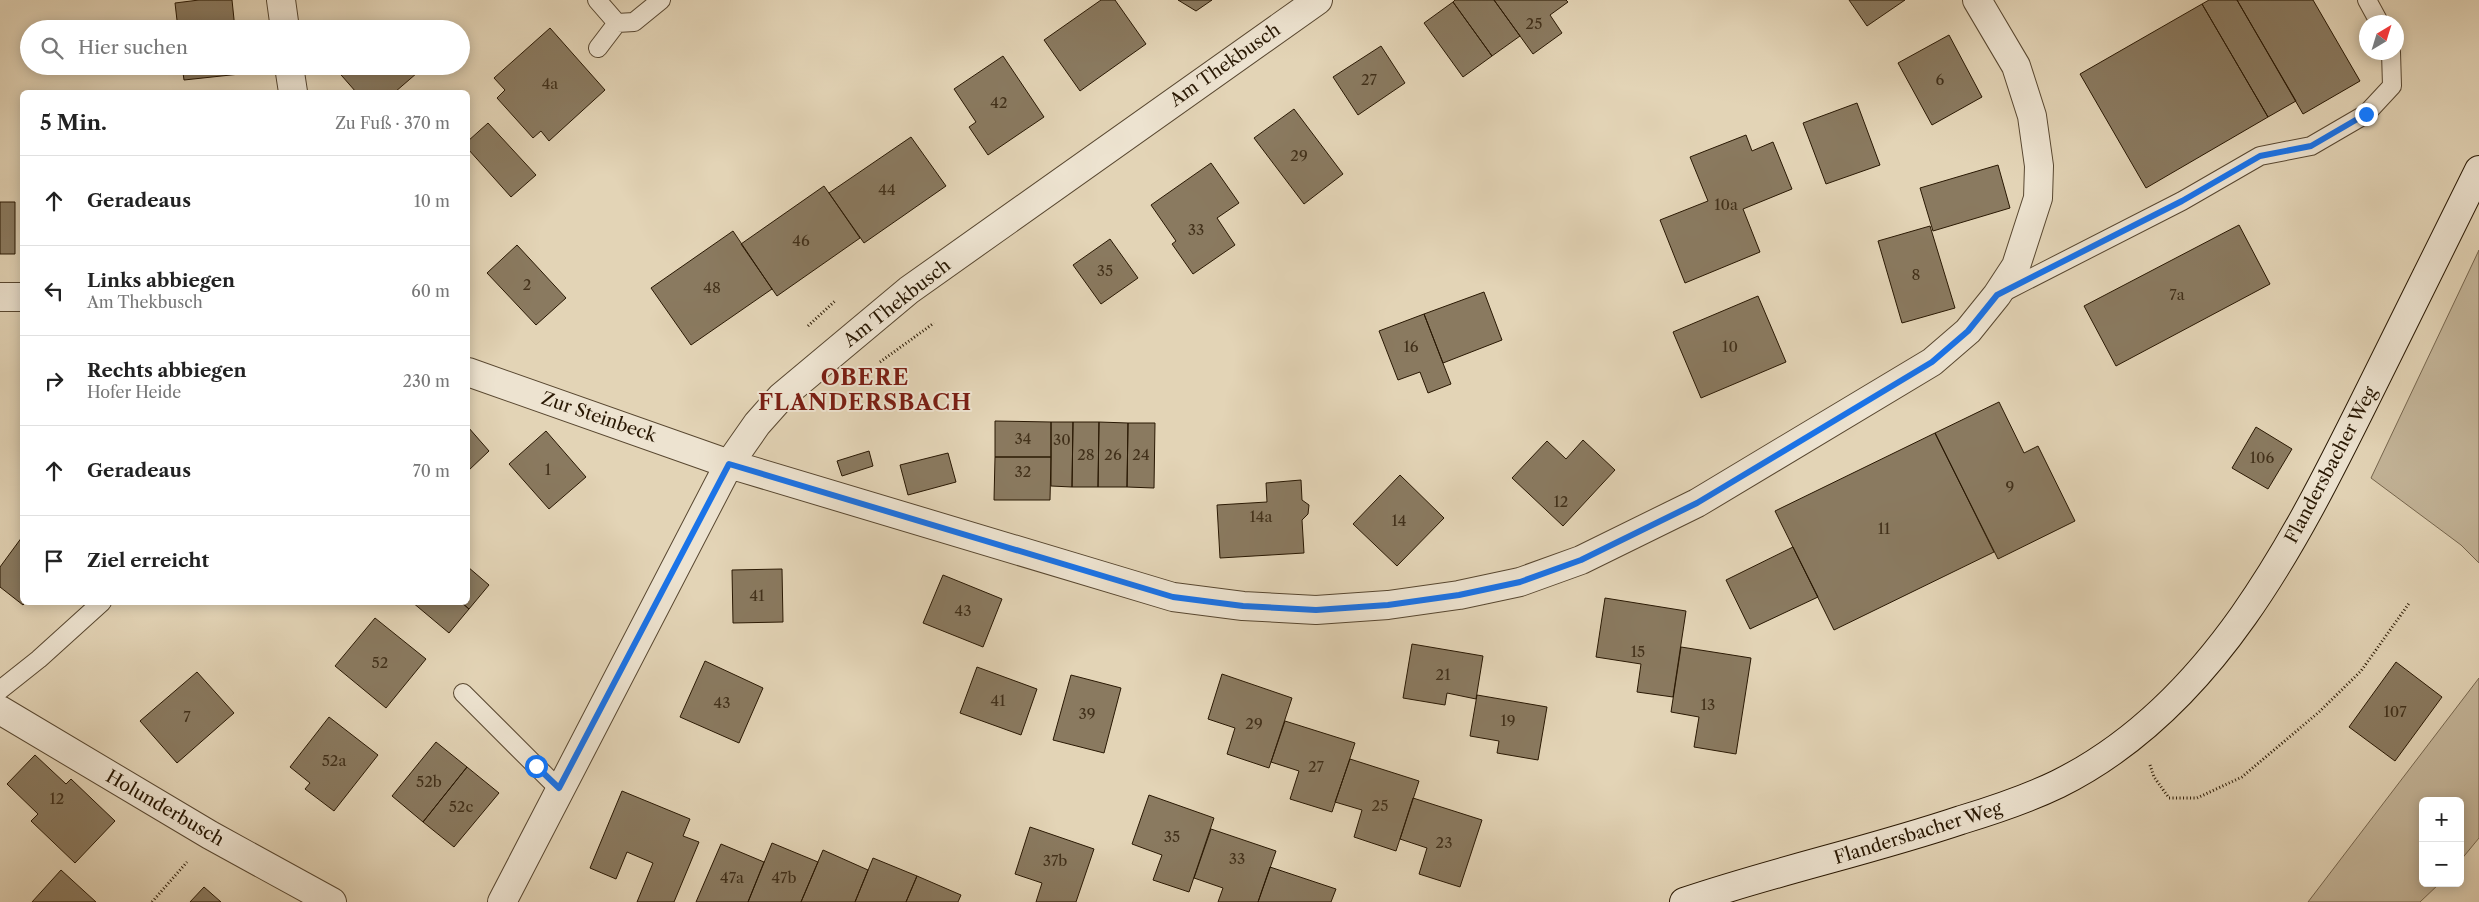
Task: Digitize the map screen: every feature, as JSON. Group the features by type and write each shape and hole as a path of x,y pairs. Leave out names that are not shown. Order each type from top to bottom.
{"street":[{"path":"281,0 284,20"},
{"name":"Am Thekbusch","path":"502,902 559,788 729,464 757,424 781,398 909,290 1318,0"},
{"name":"Zur Steinbeck","path":"470,373 698,451 729,464 1173,597 1243,606 1316,610 1459,595 1520,582 1581,560 1697,503 1932,362 1968,331 1997,295 2016,266 2028,232 2038,198 2039,166 2032,116 2016,66 1976,0"},
{"path":"290,75 292,90"},
{"name":"Flandersbacher Weg","path":"1684,902 1913,836 2018,802 2060,783 2126,742 2152,720 2186,685 2244,616 2288,548 2328,476 2479,170"},
{"path":"0,297 20,297"},
{"name":"Holunderbusch","path":"0,710 210,835 332,902"}],"lane":[{"path":"597,0 616,23"},
{"path":"616,23 634,22 661,0"},
{"path":"2367,0 2375,15"},
{"path":"598,48 616,23"},
{"path":"1997,295 2182,201 2260,156 2311,146 2366,114 2392,86 2392,60"},
{"path":"0,690 39,659 99,605"},
{"path":"463,693 559,788"}],"path":[{"path":"874,367 934,323"},
{"path":"2138,731 2154,777 2169,798 2197,798 2215,790 2242,777 2319,712 2361,671 2410,602"},
{"path":"152,902 210,835"}],"shaded area":[{"path":"2479,250 2479,563 2461,545 2371,478"},
{"path":"2479,678 2479,838 2464,856 2464,797 2419,797 2419,887 2436,887 2420,902 2308,902"}],"building":[{"path":"199,0 232,0 234,20 177,20 175,3"},
{"path":"1101,0 1115,0 1146,44 1080,91 1044,40"},
{"path":"1178,0 1212,0 1196,11"},
{"path":"1455,0 1494,0 1520,36 1492,56 1453,2"},
{"path":"1494,0 1566,0 1568,2 1550,15 1562,33 1533,54"},
{"path":"1849,0 1905,0 1867,26"},
{"path":"2209,0 2237,0 2296,101 2268,117 2202,4"},
{"path":"2237,0 2313,0 2360,81 2303,114"},
{"path":"1453,2 1492,56 1463,77 1424,23"},
{"path":"2202,4 2268,117 2146,188 2080,74"},
{"path":"550,28 605,90 549,141 541,131 533,138 497,98 505,90 494,78"},
{"path":"1949,35 1982,97 1932,125 1898,63"},
{"path":"1381,46 1405,83 1358,115 1333,77"},
{"path":"1003,56 1044,117 988,155 969,127 976,122 954,89"},
{"path":"183,75 231,75 184,80"},
{"path":"341,75 415,75 397,90 354,90"},
{"path":"1857,103 1880,165 1826,184 1803,123"},
{"path":"1294,109 1343,174 1304,204 1254,138"},
{"path":"488,123 536,175 511,197 470,151 470,139"},
{"path":"1746,135 1752,151 1773,142 1792,189 1743,209 1760,252 1685,283 1660,220 1708,201 1690,157"},
{"path":"911,137 946,186 864,243 829,193"},
{"path":"1211,163 1239,203 1217,218 1235,245 1193,274 1172,244 1176,241 1151,205"},
{"path":"1998,165 2010,208 1933,231 1920,188"},
{"path":"824,186 860,238 777,296 741,244"},
{"path":"0,202 15,202 15,254 0,254"},
{"path":"2239,225 2270,284 2116,366 2084,306"},
{"path":"1930,226 1955,308 1902,323 1878,241"},
{"path":"733,231 772,289 691,345 651,288"},
{"path":"1110,239 1138,278 1101,304 1073,265"},
{"path":"517,245 566,298 536,325 487,273"},
{"path":"1484,292 1502,340 1443,363 1424,314"},
{"path":"1758,296 1786,362 1701,398 1673,332"},
{"path":"1424,314 1451,384 1428,393 1420,372 1398,380 1379,331"},
{"path":"1999,402 2024,453 2038,446 2075,521 1998,559 1935,433"},
{"path":"995,421 1051,422 1051,457 995,457"},
{"path":"1051,422 1073,422 1072,487 1051,486"},
{"path":"1073,422 1099,422 1098,487 1072,487"},
{"path":"1099,422 1128,423 1127,487 1098,487"},
{"path":"1128,423 1155,423 1154,488 1127,487"},
{"path":"2256,427 2292,449 2268,489 2232,468"},
{"path":"470,429 489,451 470,469"},
{"path":"546,431 586,477 549,509 509,464"},
{"path":"1935,433 1994,552 1834,630 1775,511"},
{"path":"1583,440 1615,470 1563,526 1512,478 1547,441 1566,459"},
{"path":"869,451 873,466 842,476 837,461"},
{"path":"948,453 956,482 908,495 900,465"},
{"path":"995,457 1051,457 1050,500 994,500"},
{"path":"1400,475 1444,518 1397,566 1353,524"},
{"path":"1301,480 1302,500 1309,505 1308,514 1302,520 1304,553 1220,558 1217,505 1267,502 1266,483"},
{"path":"20,540 20,603 0,587 0,567"},
{"path":"1793,547 1818,597 1750,629 1726,580"},
{"path":"470,569 489,585 469,609 464,605 470,605"},
{"path":"782,569 783,622 733,623 732,570"},
{"path":"943,575 1002,599 983,647 923,623"},
{"path":"1605,598 1686,611 1673,697 1637,692 1641,664 1596,657"},
{"path":"416,605 464,605 469,609 449,633"},
{"path":"375,618 426,659 386,708 335,666"},
{"path":"1412,644 1483,656 1476,699 1447,693 1445,705 1403,698"},
{"path":"1681,647 1751,658 1736,754 1694,747 1699,717 1671,712"},
{"path":"705,661 763,688 739,743 680,717"},
{"path":"2396,662 2442,697 2395,761 2349,727"},
{"path":"977,667 1037,689 1021,735 960,713"},
{"path":"197,672 234,713 177,763 140,721"},
{"path":"1222,674 1292,698 1269,768 1227,754 1235,728 1208,719"},
{"path":"1071,675 1121,688 1104,753 1053,740"},
{"path":"1477,695 1547,707 1538,760 1497,753 1499,741 1470,736"},
{"path":"329,717 378,755 334,811 305,789 310,783 290,767"},
{"path":"1285,721 1355,743 1332,812 1290,799 1299,771 1271,762"},
{"path":"436,742 467,767 423,822 392,796"},
{"path":"35,755 66,784 71,779 115,821 75,863 31,821 38,814 7,784"},
{"path":"1350,759 1419,781 1396,851 1354,837 1362,810 1335,802"},
{"path":"467,767 499,793 454,847 423,822"},
{"path":"622,791 690,819 683,836 699,842 674,902 637,902 653,863 627,852 616,879 590,868"},
{"path":"1149,795 1214,818 1189,892 1153,880 1162,855 1132,844"},
{"path":"1413,798 1482,820 1460,887 1419,874 1427,848 1400,839"},
{"path":"1030,827 1094,849 1076,902 1036,902 1042,883 1015,874"},
{"path":"1211,829 1276,851 1258,902 1218,902 1223,888 1194,878"},
{"path":"772,843 818,862 801,902 748,902"},
{"path":"721,844 764,862 748,902 696,902"},
{"path":"823,850 868,870 855,902 801,902"},
{"path":"873,858 917,876 906,902 855,902"},
{"path":"1270,867 1336,889 1331,902 1258,902"},
{"path":"61,870 96,902 32,902"},
{"path":"917,876 961,895 958,902 906,902"},
{"path":"204,887 221,902 190,902"}],"district":[{"name":"OBERE FLANDERSBACH","path":"865,390"}],"route":[{"path":"536,766 559,788 729,464 1173,597 1243,606 1316,610 1388,605 1459,595 1520,582 1581,560 1697,503 1852,411 1932,362 1968,331 1997,295 2182,201 2260,156 2311,146 2366,114"}]}
